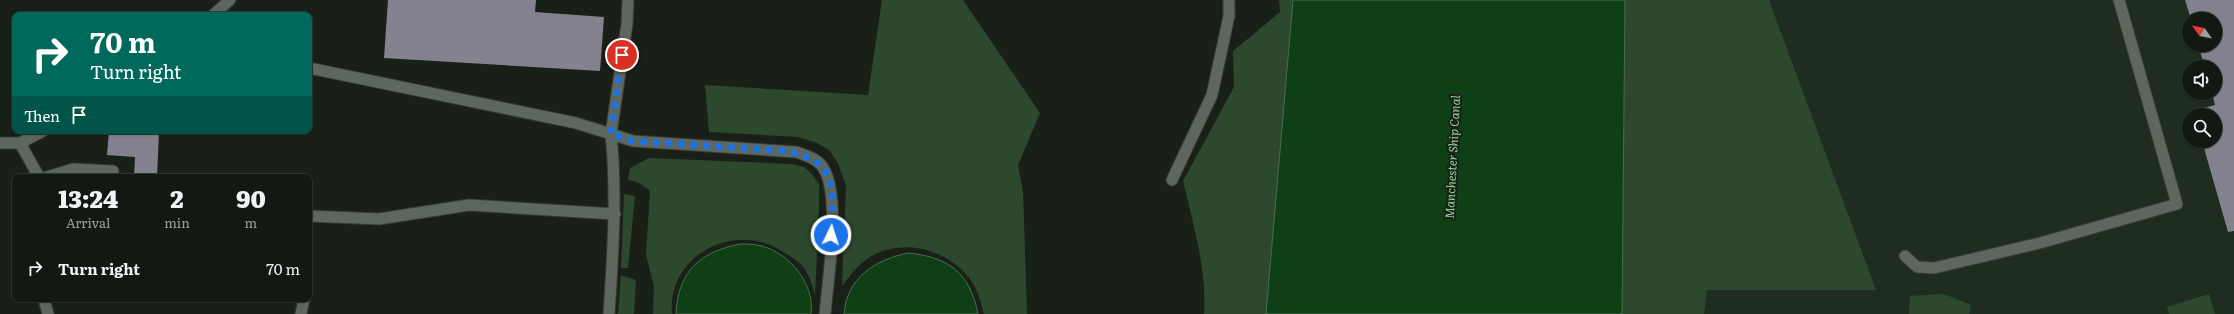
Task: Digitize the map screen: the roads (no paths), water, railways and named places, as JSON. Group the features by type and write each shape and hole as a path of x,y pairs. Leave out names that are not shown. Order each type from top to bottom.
{"street":[{"path":"217,12 230,0"},
{"path":"609,314 615,214 615,171 611,134 627,24 628,0"},
{"path":"1172,180 1212,95 1229,16 1229,0"},
{"path":"1905,256 1917,267 1934,268 2040,243 2177,204 2119,0"},
{"path":"312,69 576,124 633,141 796,152 810,157 821,165 829,178 833,203 825,314"},
{"path":"0,143 20,143 37,134"},
{"path":"20,143 37,174"},
{"path":"57,174 73,169 113,171"},
{"path":"312,216 379,219 470,205 615,214"},
{"path":"45,302 48,314"},
{"path":"301,314 303,302"}],"water":[{"name":"Manchester Ship Canal","path":"1293,0 1625,0 1622,314 1266,314"},
{"path":"740,244 754,244 762,246 772,250 791,263 805,281 811,303 811,314 676,314 681,286 694,266 713,252"},
{"path":"908,253 935,258 946,263 955,270 963,278 969,288 978,314 844,314 846,301 851,290 857,280 865,272 884,260"}]}
